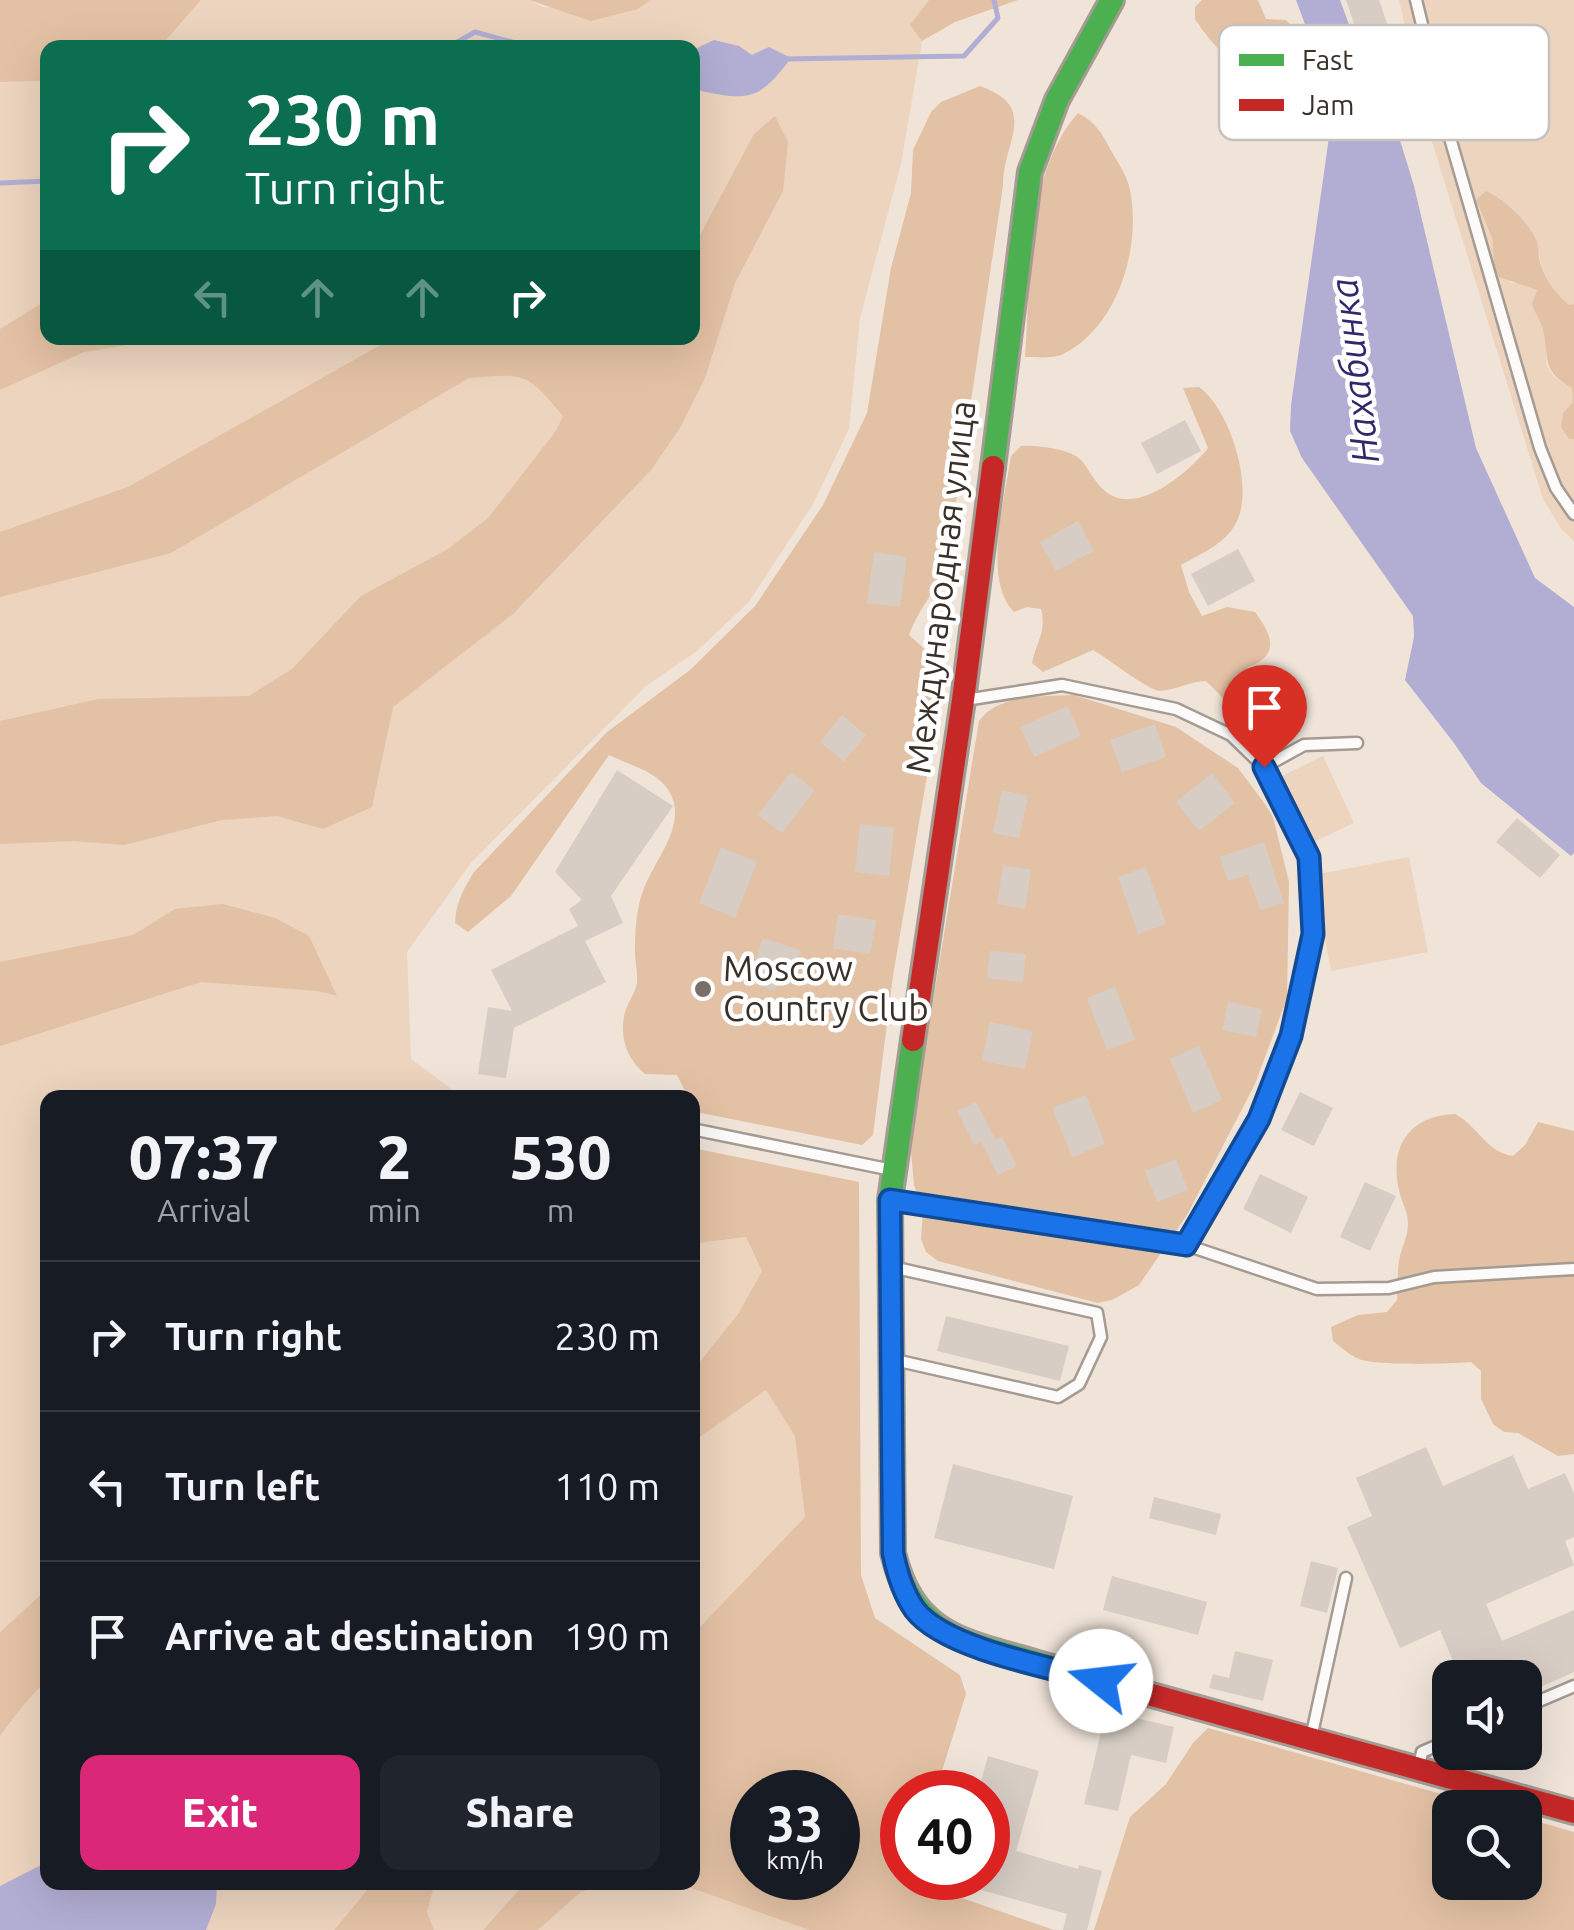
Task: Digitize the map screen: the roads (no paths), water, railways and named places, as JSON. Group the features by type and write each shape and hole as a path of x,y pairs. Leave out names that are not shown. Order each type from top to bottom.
{"street":[{"name":"Международная улица","path":"1112,0 1057,100 1030,172 963,700 890,1200 893,1553 898,1578 916,1612 960,1642 1574,1812"}],"lane":[{"path":"1416,0 1422,25"},
{"path":"1451,140 1540,448 1556,488 1574,514"},
{"path":"963,700 1062,685 1176,709 1231,736 1264,767 1309,857 1313,934 1291,1036 1259,1119 1186,1245"},
{"path":"1264,767 1304,745 1356,744"},
{"path":"700,1131 895,1170"},
{"path":"890,1200 1186,1245 1317,1289 1388,1288 1434,1277 1574,1269"},
{"path":"892,1267 1098,1313 1101,1338 1078,1384 1058,1397 894,1360"},
{"path":"1311,1740 1346,1578"},
{"path":"1542,1700 1574,1686"},
{"path":"1418,1769 1422,1752 1432,1748"}],"water":[{"path":"1296,0 1340,0 1349,25 1305,25"},
{"path":"714,40 739,46 752,55 769,47 791,58 759,91 726,96 700,90 700,47"},
{"name":"Нахабинка","path":"1329,140 1400,140 1476,448 1535,578 1574,607 1571,856 1481,783 1405,680 1414,637 1413,616 1302,458 1290,431"},
{"path":"40,1866 40,1890 217,1890 216,1904 206,1930 0,1930 0,1886"}],"waterway":[{"path":"785,59 964,56 998,18 994,0"},
{"path":"461,40 475,32 504,40"},
{"path":"0,183 40,181"}],"place":[{"name":"Moscow Country Club","path":"703,989"}]}
